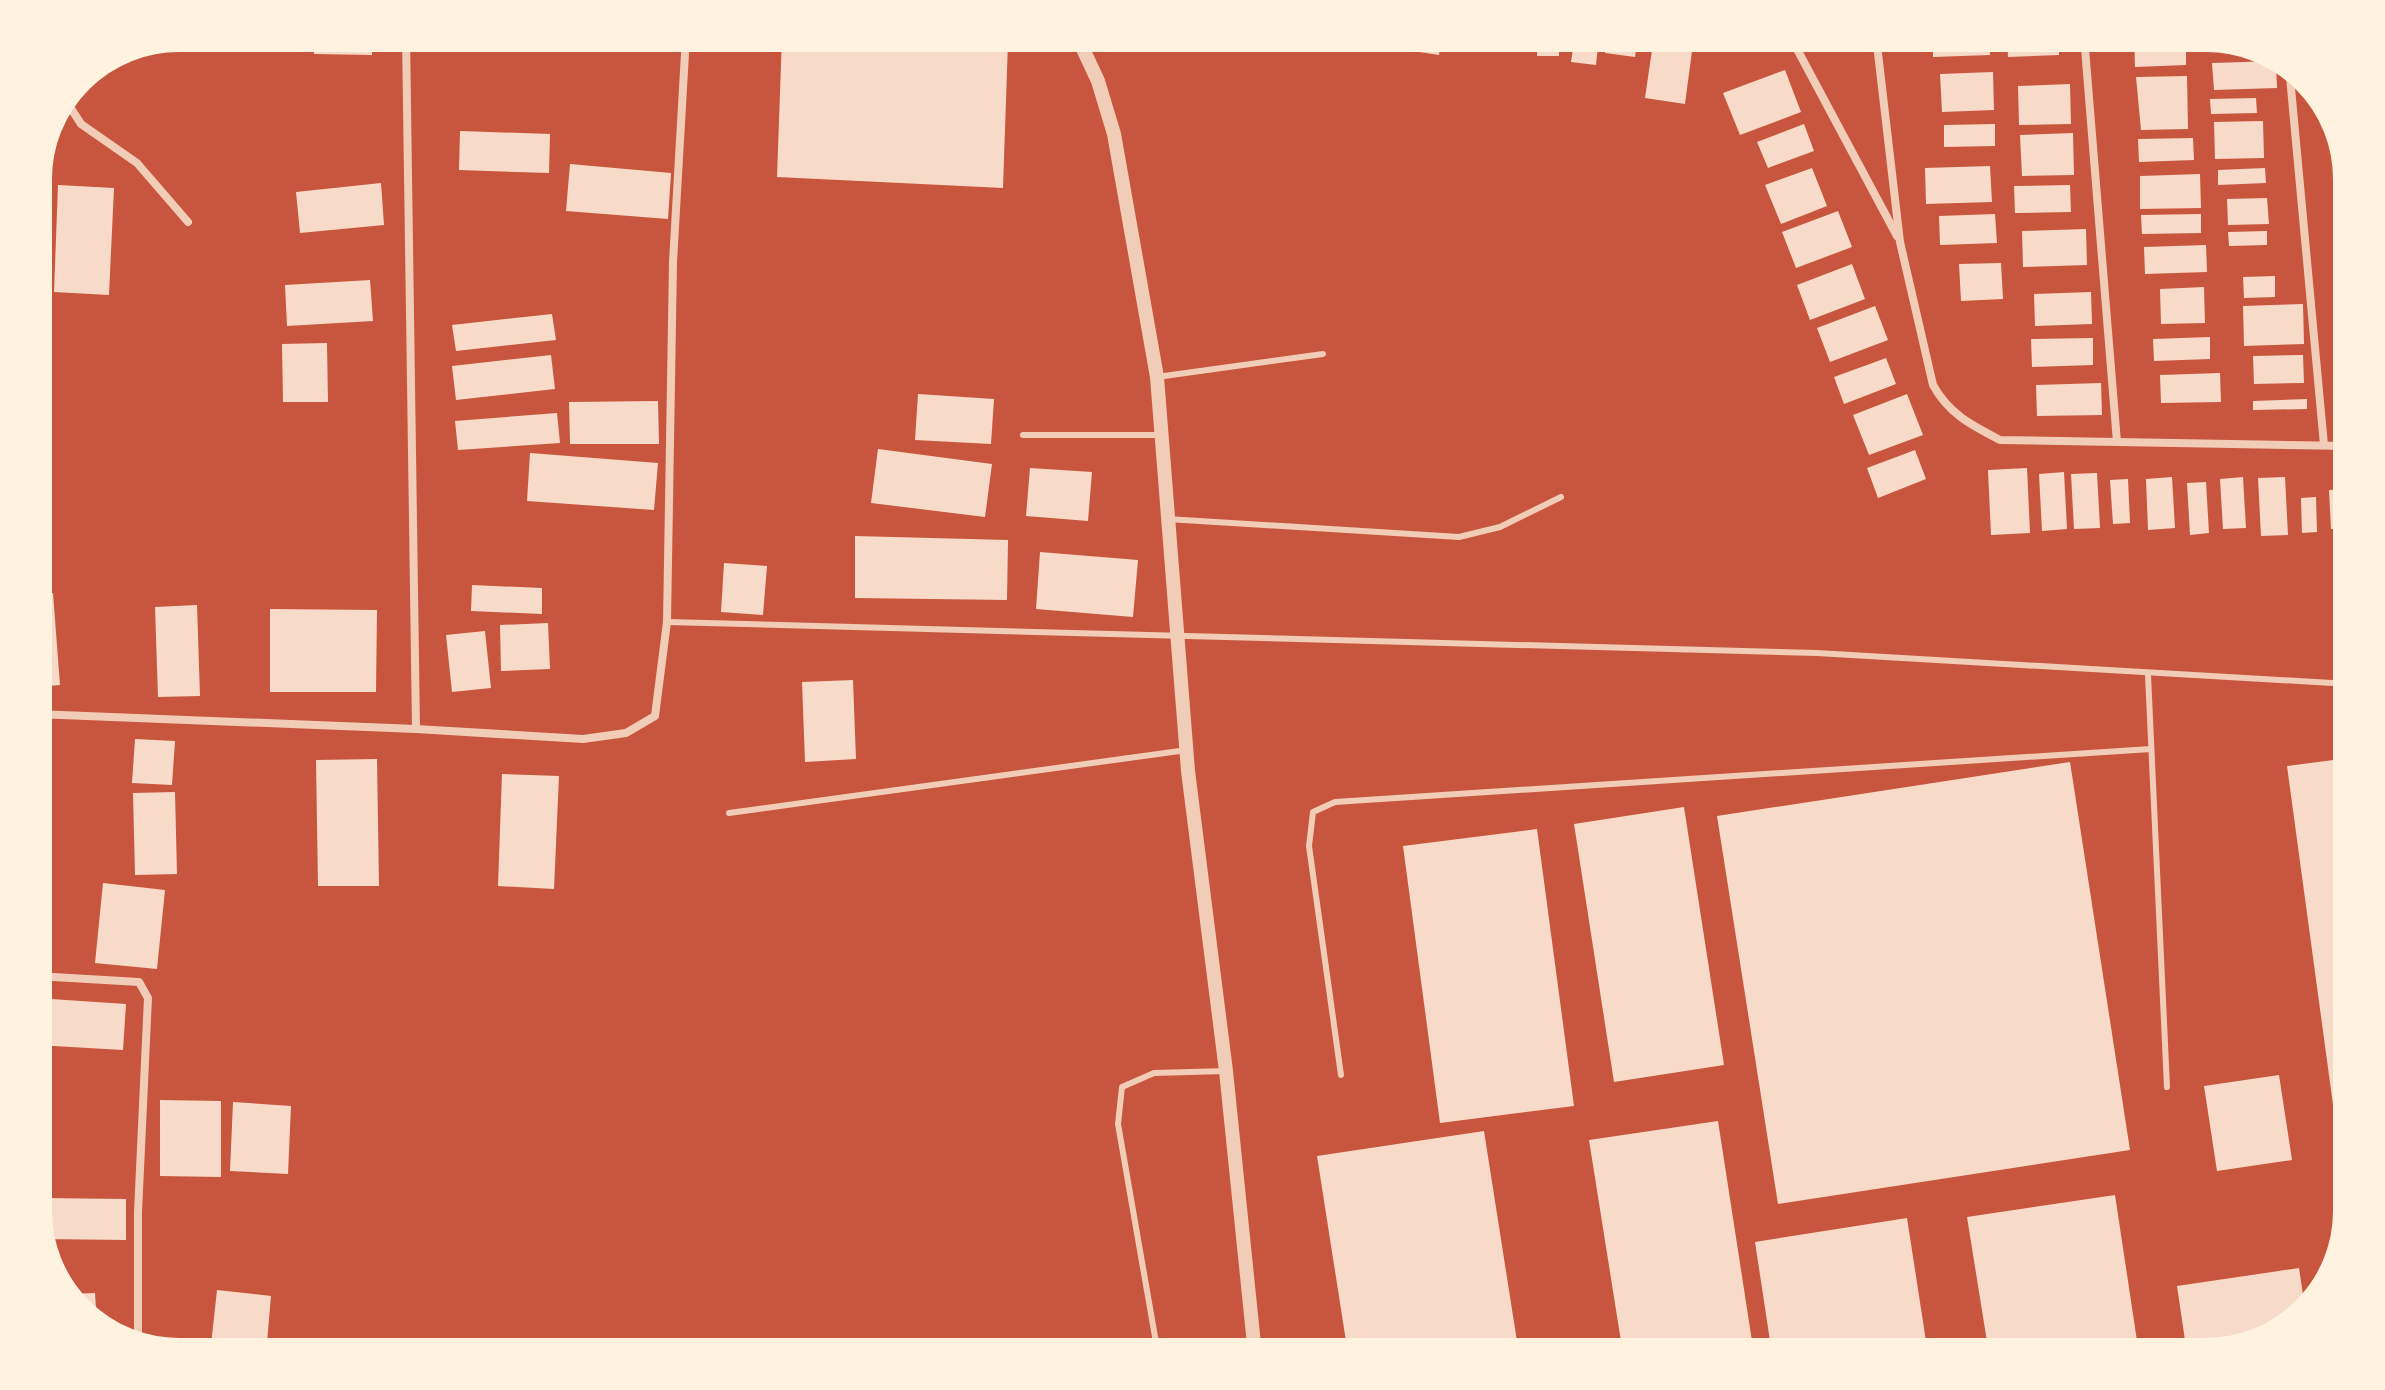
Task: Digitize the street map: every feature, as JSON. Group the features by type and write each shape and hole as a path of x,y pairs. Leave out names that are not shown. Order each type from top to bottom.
{"street":[{"path":"406,50 416,729"},
{"path":"50,715 583,739 626,733 655,716 667,622 673,262 685,50"},
{"path":"1084,50 1098,81 1114,134 1157,377 1187,750 1226,1071 1254,1340"},
{"path":"1797,50 1900,242"},
{"path":"1878,50 1900,242 1933,385 1944,404 1961,419 2000,440 2335,445"},
{"path":"2085,50 2117,442"},
{"path":"2290,82 2324,445"},
{"path":"71,109 81,124 137,163 188,222"},
{"path":"50,977 139,982 148,998 138,1212 138,1333"}],"lane":[{"path":"1157,377 1323,354"},
{"path":"1023,435 1160,435"},
{"path":"1167,519 1459,537 1500,527 1561,497"},
{"path":"667,622 1817,653 2148,675 2335,683"},
{"path":"2148,675 2167,1087"},
{"path":"1341,1075 1309,846 1313,812 1335,802 2151,749"},
{"path":"729,813 1187,750"},
{"path":"1156,1340 1118,1124 1122,1087 1154,1073 1226,1071"}],"building":[{"path":"314,50 372,50 372,55 314,54"},
{"path":"782,50 1008,50 1003,188 777,177"},
{"path":"1406,50 1440,50 1439,55"},
{"path":"1537,50 1559,50 1559,56 1537,56"},
{"path":"1573,50 1598,50 1596,65 1571,62"},
{"path":"1605,50 1636,50 1635,57 1605,53"},
{"path":"1652,50 1692,50 1685,104 1645,98"},
{"path":"1933,50 1990,50 1990,55 1933,57"},
{"path":"2008,50 2059,50 2059,55 2008,57"},
{"path":"2134,50 2186,50 2186,65 2135,67"},
{"path":"2258,62 2276,71 2277,88 2214,90 2212,63"},
{"path":"1785,70 1801,112 1740,135 1723,93"},
{"path":"1993,72 1994,110 1942,112 1940,74"},
{"path":"2187,76 2188,129 2141,130 2136,77"},
{"path":"2070,84 2071,124 2019,125 2018,86"},
{"path":"2256,98 2257,113 2211,114 2210,99"},
{"path":"2263,121 2264,158 2215,159 2214,122"},
{"path":"1804,124 1814,151 1768,168 1757,142"},
{"path":"1995,124 1995,146 1944,147 1944,125"},
{"path":"460,131 550,134 549,173 459,170"},
{"path":"2073,133 2074,175 2022,176 2020,135"},
{"path":"2193,138 2194,160 2139,162 2138,139"},
{"path":"570,164 671,173 668,219 566,211"},
{"path":"1990,166 1992,202 1926,204 1925,168"},
{"path":"1812,168 1827,206 1781,224 1765,185"},
{"path":"2265,168 2266,183 2218,185 2218,170"},
{"path":"2200,174 2201,208 2140,209 2140,176"},
{"path":"381,183 384,225 300,233 296,192"},
{"path":"58,185 114,188 109,295 54,292"},
{"path":"2070,185 2071,212 2015,213 2014,186"},
{"path":"2267,198 2269,224 2228,225 2227,199"},
{"path":"1838,211 1852,247 1796,268 1782,232"},
{"path":"1995,214 1997,243 1940,245 1939,216"},
{"path":"2201,214 2201,233 2142,234 2141,215"},
{"path":"2086,229 2087,265 2023,267 2022,231"},
{"path":"2267,231 2267,245 2229,246 2228,232"},
{"path":"2206,245 2207,272 2145,274 2144,247"},
{"path":"2001,263 2003,299 1961,301 1959,264"},
{"path":"1852,264 1865,299 1810,320 1797,285"},
{"path":"2275,276 2275,297 2244,298 2243,277"},
{"path":"370,280 373,321 287,326 285,285"},
{"path":"2204,287 2205,323 2161,324 2160,289"},
{"path":"2091,292 2092,324 2035,326 2034,294"},
{"path":"2303,304 2304,344 2244,346 2243,306"},
{"path":"1875,306 1888,340 1830,362 1817,328"},
{"path":"552,314 556,340 456,351 452,325"},
{"path":"2210,337 2210,359 2154,361 2153,339"},
{"path":"2093,338 2093,365 2032,367 2031,339"},
{"path":"327,343 328,402 283,402 282,344"},
{"path":"551,355 555,389 456,400 452,366"},
{"path":"2303,355 2304,383 2254,384 2253,356"},
{"path":"1886,358 1896,384 1844,404 1834,377"},
{"path":"2220,373 2221,402 2161,403 2160,375"},
{"path":"2101,383 2102,415 2037,416 2036,385"},
{"path":"918,394 994,399 991,444 915,440"},
{"path":"1907,394 1923,435 1869,455 1853,415"},
{"path":"2307,399 2307,409 2253,410 2253,401"},
{"path":"658,401 659,444 570,444 569,402"},
{"path":"557,413 560,443 458,450 455,421"},
{"path":"878,449 992,464 985,517 871,503"},
{"path":"1915,450 1926,479 1878,498 1867,468"},
{"path":"530,453 658,463 654,510 527,501"},
{"path":"1030,468 1092,472 1088,521 1026,516"},
{"path":"2027,468 2030,533 1991,535 1988,470"},
{"path":"2064,472 2067,529 2042,531 2039,474"},
{"path":"2097,473 2100,528 2074,529 2071,474"},
{"path":"2172,477 2175,528 2148,530 2146,479"},
{"path":"2243,477 2246,528 2223,529 2220,479"},
{"path":"2285,477 2288,535 2261,536 2258,478"},
{"path":"2128,479 2130,523 2113,524 2110,480"},
{"path":"2206,482 2209,533 2190,535 2187,483"},
{"path":"2329,490 2335,490 2335,529 2331,529"},
{"path":"2316,497 2317,532 2302,533 2301,498"},
{"path":"855,536 1008,540 1007,600 855,598"},
{"path":"1040,552 1138,560 1133,617 1036,609"},
{"path":"724,563 767,566 763,615 721,612"},
{"path":"472,585 542,588 542,614 471,611"},
{"path":"50,593 53,593 60,685 50,686"},
{"path":"197,605 200,696 158,697 155,607"},
{"path":"270,609 377,610 376,692 270,692"},
{"path":"548,623 550,669 501,671 500,625"},
{"path":"485,631 491,688 452,692 446,635"},
{"path":"853,680 856,759 805,762 802,682"},
{"path":"135,739 175,741 172,785 132,783"},
{"path":"377,759 379,886 318,886 316,760"},
{"path":"2335,760 2335,1112 2334,1112 2287,766"},
{"path":"2070,762 2130,1150 1778,1204 1717,816"},
{"path":"502,774 559,776 554,889 498,886"},
{"path":"175,792 177,874 135,875 133,793"},
{"path":"1684,807 1724,1065 1614,1082 1574,824"},
{"path":"1537,829 1574,1106 1440,1123 1403,846"},
{"path":"103,883 165,890 157,969 95,963"},
{"path":"50,999 126,1004 123,1050 50,1046"},
{"path":"2279,1075 2292,1160 2217,1171 2204,1086"},
{"path":"160,1100 221,1101 221,1177 160,1176"},
{"path":"233,1102 291,1106 288,1174 230,1171"},
{"path":"1718,1121 1752,1340 1621,1340 1589,1140"},
{"path":"1484,1131 1517,1340 1346,1340 1317,1156"},
{"path":"2115,1195 2137,1340 1987,1340 1967,1217"},
{"path":"50,1198 126,1199 126,1240 53,1239"},
{"path":"1907,1218 1926,1340 1770,1340 1755,1242"},
{"path":"2299,1268 2303,1295 2285,1313 2255,1330 2223,1339 2185,1340 2177,1286"},
{"path":"217,1290 271,1296 267,1340 212,1340"},
{"path":"95,1293 96,1309 88,1302 81,1294"}]}
